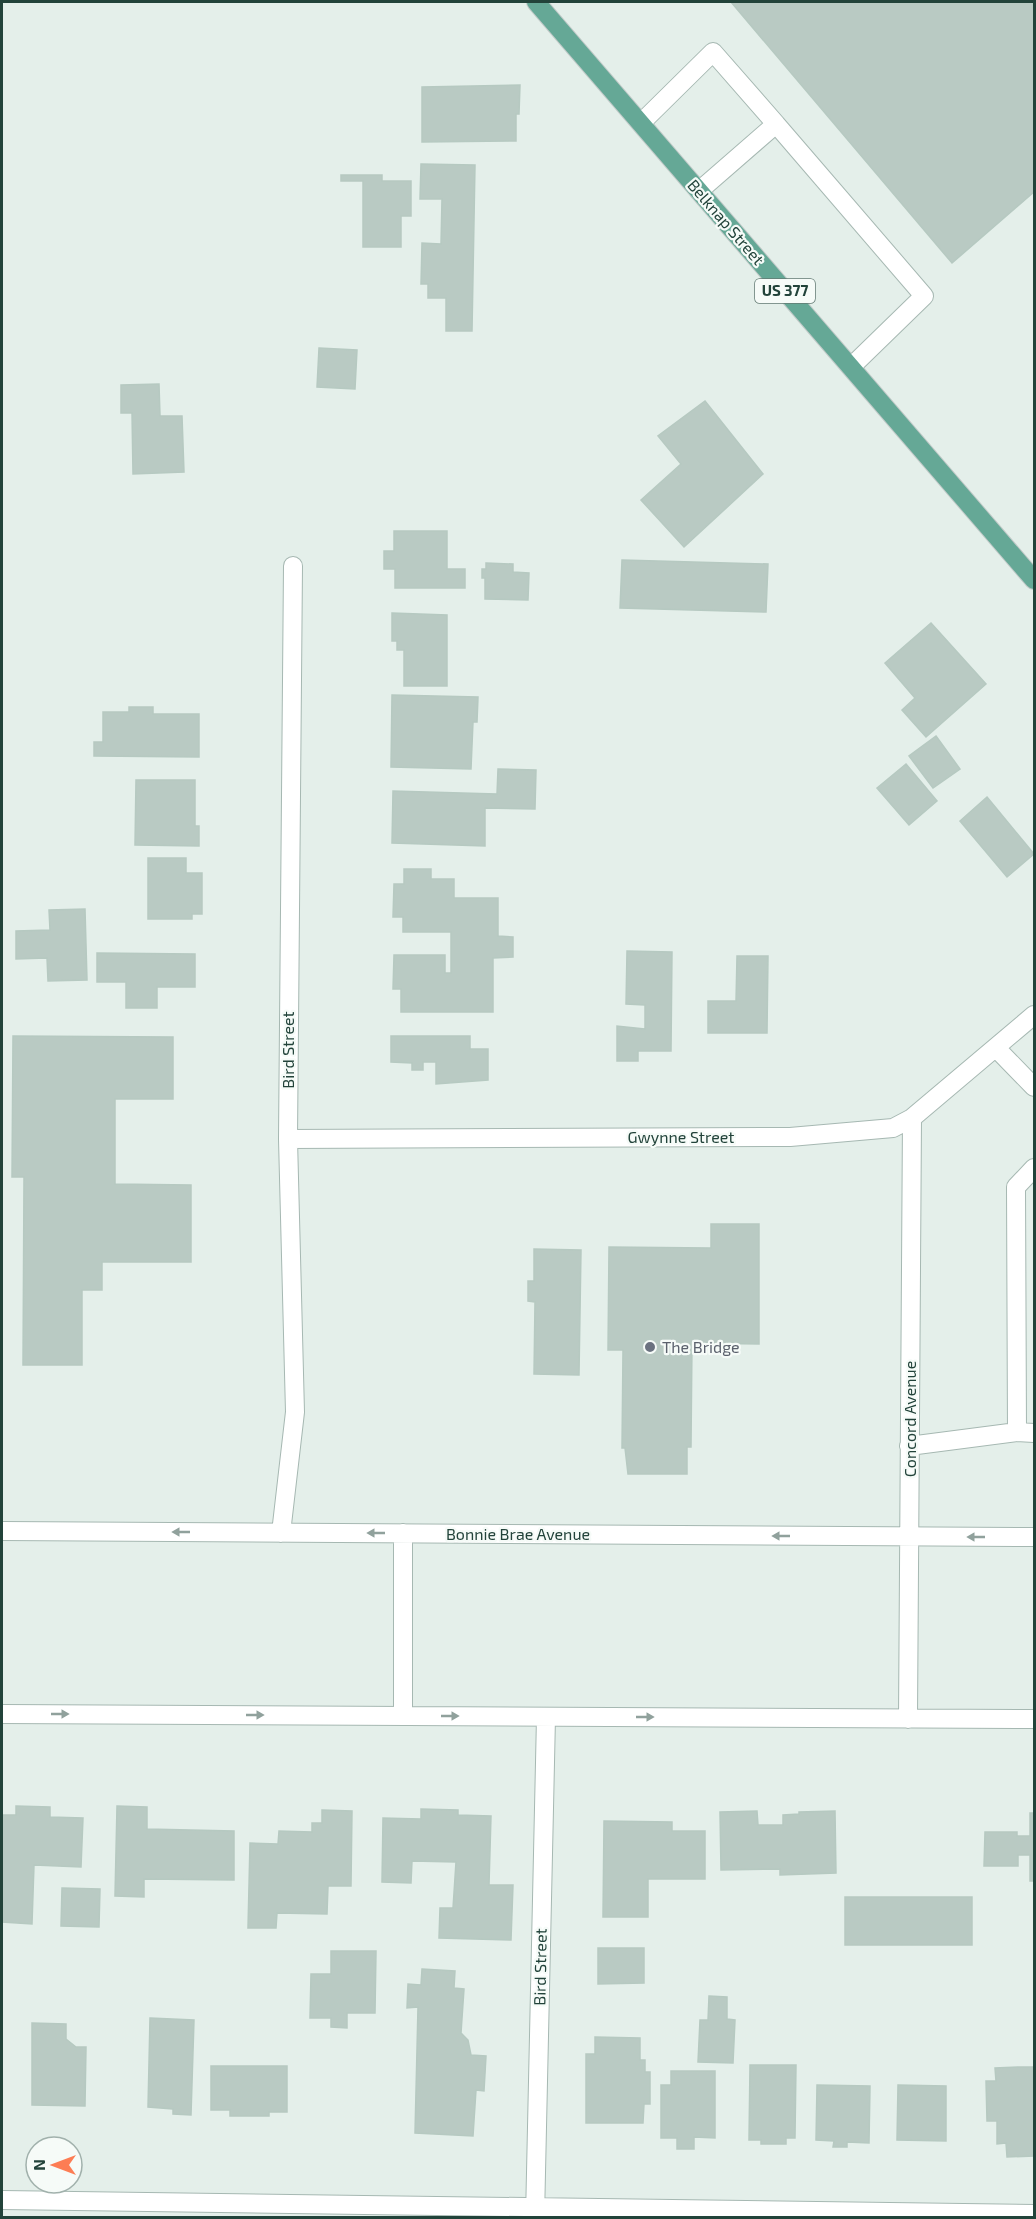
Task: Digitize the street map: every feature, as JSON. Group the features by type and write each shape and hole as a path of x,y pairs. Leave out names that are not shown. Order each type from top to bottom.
{"main road":[{"name":"Belknap Street","path":"536,2 1035,580"}],"street":[{"path":"641,123 712,52 776,124 924,296 851,367"},
{"path":"699,191 776,124"},
{"name":"Bird Street","path":"281,1533 295,1412 288,1139 292,567"},
{"name":"Gwynne Street","path":"288,1139 790,1137 893,1128 912,1118 1035,1015"},
{"path":"997,1049 1035,1087"},
{"name":"Concord Avenue","path":"908,1719 912,1118"},
{"path":"909,1446 1026,1433 1016,1187 1035,1168"},
{"name":"Bonnie Brae Avenue","path":"2,1531 1035,1537"},
{"path":"403,1533 403,1716"},
{"path":"2,1714 1035,1719"},
{"name":"Bird Street","path":"535,2212 546,1717"},
{"path":"2,2200 535,2212 1035,2214"}],"building":[{"path":"731,2 1034,2 1034,192 952,263"},
{"path":"520,85 519,114 516,114 516,141 422,142 422,87"},
{"path":"421,164 475,165 472,331 446,331 446,298 428,298 428,284 421,284 422,243 441,244 442,199 420,199"},
{"path":"341,175 382,175 382,181 411,181 411,216 401,216 401,247 363,247 363,181 341,181"},
{"path":"319,348 357,350 355,389 317,387"},
{"path":"159,384 160,416 182,416 184,472 133,474 132,413 121,413 121,385"},
{"path":"705,401 763,474 684,547 641,500 681,464 658,436"},
{"path":"394,531 447,531 447,569 465,569 465,588 395,588 395,569 384,569 384,551 394,551"},
{"path":"622,560 768,564 766,612 620,608"},
{"path":"486,563 513,564 513,572 529,573 528,600 485,599 485,578 482,578 482,569 486,569"},
{"path":"392,613 447,615 447,686 404,686 404,650 397,650 397,641 392,641"},
{"path":"931,623 986,684 926,737 902,710 915,698 885,663"},
{"path":"392,695 478,697 477,722 473,722 471,769 391,767"},
{"path":"129,707 153,707 153,714 199,714 199,757 94,756 94,742 103,742 103,712 129,712"},
{"path":"936,736 960,769 933,788 909,756"},
{"path":"906,764 937,801 909,825 877,788"},
{"path":"498,769 536,770 535,809 485,808 485,846 392,843 393,791 497,794"},
{"path":"136,780 195,780 195,826 199,826 199,846 135,845"},
{"path":"987,797 1034,854 1007,877 960,821"},
{"path":"148,858 186,858 186,873 202,873 202,914 192,914 192,919 148,919"},
{"path":"404,869 431,869 431,879 454,879 454,898 498,898 498,936 513,937 513,957 493,958 493,1012 401,1012 401,989 393,989 394,955 445,955 445,973 451,973 451,932 403,932 403,917 393,917 394,884 404,884"},
{"path":"85,909 87,980 48,981 47,958 16,959 16,931 50,930 49,910"},
{"path":"627,951 672,952 671,1051 638,1051 638,1061 617,1061 617,1026 645,1029 645,1005 626,1004"},
{"path":"97,953 195,954 195,987 157,987 157,1008 126,1008 126,982 97,982"},
{"path":"737,956 768,956 767,1033 708,1033 708,1001 736,1001"},
{"path":"13,1036 173,1037 173,1099 115,1099 115,1184 191,1185 191,1262 102,1262 102,1290 82,1290 82,1365 23,1365 24,1177 12,1177"},
{"path":"391,1036 470,1036 470,1049 488,1049 488,1080 436,1084 436,1062 423,1062 423,1070 412,1070 412,1063 391,1062"},
{"name":"The Bridge","path":"711,1224 759,1224 759,1344 692,1343 691,1447 687,1447 687,1474 628,1474 625,1448 622,1448 623,1350 608,1350 609,1247 711,1248"},
{"path":"534,1249 581,1250 579,1375 534,1374 535,1302 528,1301 528,1281 534,1281"},
{"path":"16,1806 50,1807 50,1817 83,1818 81,1867 34,1865 32,1924 2,1922 2,1815 16,1815"},
{"path":"117,1806 147,1807 147,1829 234,1831 234,1880 144,1879 144,1897 115,1896"},
{"path":"421,1809 458,1810 458,1815 491,1816 489,1885 513,1885 511,1940 439,1938 440,1908 453,1908 456,1862 412,1861 411,1883 382,1882 383,1818 421,1819"},
{"path":"322,1810 352,1811 351,1886 328,1886 327,1914 277,1913 276,1928 248,1928 250,1843 278,1844 279,1831 312,1832 312,1823 322,1823"},
{"path":"757,1811 758,1825 783,1825 783,1815 835,1811 836,1873 780,1875 780,1869 721,1870 720,1812"},
{"path":"1030,1813 1034,1813 1034,1881 1030,1881 1030,1855 1018,1855 1018,1866 984,1866 985,1832 1017,1832 1017,1836 1030,1836"},
{"path":"604,1821 672,1822 672,1831 705,1831 705,1879 648,1879 648,1917 603,1917"},
{"path":"62,1888 100,1889 99,1927 61,1926"},
{"path":"845,1897 972,1897 972,1945 845,1945"},
{"path":"598,1948 644,1948 644,1983 598,1984"},
{"path":"331,1951 376,1951 375,2013 347,2013 347,2028 331,2027 331,2018 310,2018 311,1974 331,1974"},
{"path":"422,1969 455,1971 454,1988 464,1989 461,2033 468,2040 471,2055 486,2056 484,2091 476,2090 473,2136 415,2133 418,2007 407,2008 408,1984 421,1985"},
{"path":"709,1996 727,1997 727,2019 735,2020 733,2063 698,2062 700,2020 708,2020"},
{"path":"150,2018 194,2020 191,2115 173,2114 173,2109 148,2107"},
{"path":"32,2023 66,2024 66,2039 76,2047 86,2047 85,2106 32,2105"},
{"path":"595,2037 640,2038 640,2060 645,2060 645,2072 650,2072 650,2104 644,2104 643,2123 586,2123 586,2054 595,2054"},
{"path":"750,2065 796,2065 795,2138 786,2138 786,2144 761,2144 761,2140 749,2140"},
{"path":"211,2066 287,2066 287,2112 269,2112 269,2116 230,2116 230,2110 211,2110"},
{"path":"1034,2067 1034,2156 1007,2157 1006,2143 997,2144 997,2121 987,2121 986,2081 996,2081 995,2068"},
{"path":"671,2071 715,2071 715,2138 694,2137 694,2149 677,2149 677,2138 661,2138 661,2085 671,2085"},
{"path":"817,2085 870,2086 869,2143 847,2142 847,2147 833,2147 834,2141 816,2140"},
{"path":"898,2085 946,2086 946,2141 897,2140"}],"place":[{"name":"The Bridge","path":"650,1347"}]}
